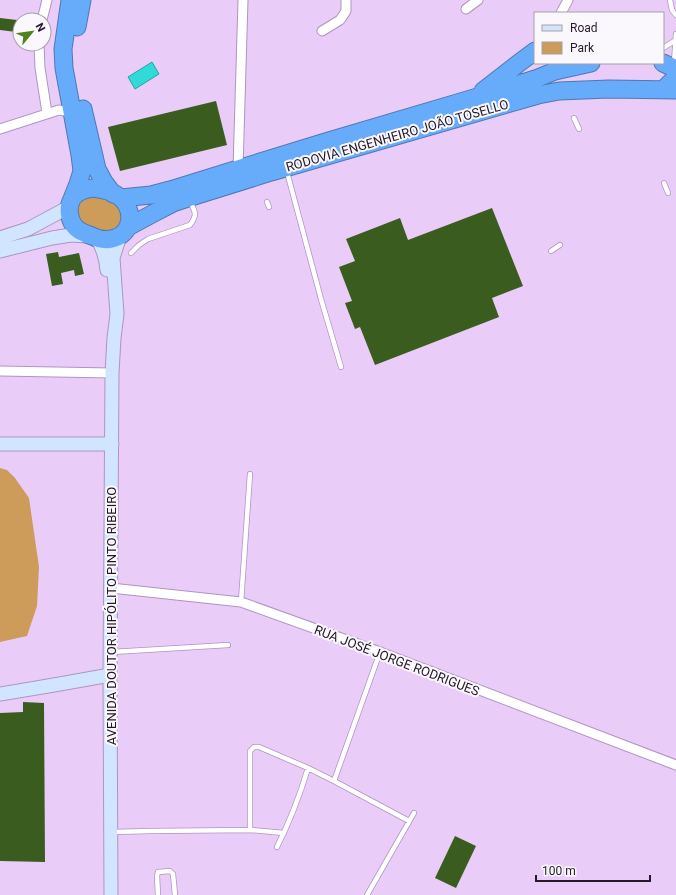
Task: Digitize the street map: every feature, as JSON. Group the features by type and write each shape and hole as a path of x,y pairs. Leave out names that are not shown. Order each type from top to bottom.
{"highway":[{"path":"70,0 63,48 64,68 82,171 71,203 69,214 74,226 80,231 106,240 114,239 124,232 130,220 130,212 127,206 104,182 97,169 75,70 74,49 78,16 82,0"},
{"path":"474,98 534,52"},
{"path":"534,64 538,78"},
{"name":"RODOVIA ENGENHEIRO JOÃO TOSELLO","path":"117,196 151,195 170,190 474,98 538,78 555,71 583,64"},
{"path":"670,90 675,78 671,66"},
{"name":"RODOVIA ENGENHEIRO JOÃO TOSELLO","path":"124,232 152,214 173,203 188,198 538,94 558,91 602,89 670,90"},
{"path":"71,203 85,189 101,189 117,196"}],"main road":[{"path":"0,238 28,229 71,203"},
{"name":"AVENIDA DOUTOR HIPÓLITO PINTO RIBEIRO","path":"111,895 110,652 112,373 117,314 113,258 124,232"},
{"path":"0,251 52,238 71,235 94,237"},
{"name":"AVENIDA DOUTOR HIPÓLITO PINTO RIBEIRO","path":"94,237 103,248 106,260 114,338"},
{"path":"0,444 112,444"},
{"path":"0,694 54,686 110,675"}],"street":[{"path":"44,12 47,0"},
{"path":"238,169 243,0"},
{"path":"322,31 340,20 346,11 346,0"},
{"path":"466,9 478,0"},
{"path":"562,12 568,0"},
{"path":"568,0 569,12"},
{"path":"40,52 40,68 47,114"},
{"path":"0,129 59,110 65,111 73,117"},
{"path":"0,371 112,373"},
{"name":"RUA JOSÉ JORGE RODRIGUES","path":"111,588 241,602 380,652 676,765"}],"lane":[{"path":"670,0 672,10 676,15"},
{"path":"671,66 676,34"},
{"path":"664,47 676,40"},
{"path":"574,118 579,129"},
{"path":"286,168 341,367"},
{"path":"664,183 668,192"},
{"path":"131,253 148,239 190,225 194,219 195,213 188,198"},
{"path":"550,251 560,245"},
{"path":"241,602 250,474"},
{"path":"110,652 228,645"},
{"path":"334,781 380,652"},
{"path":"250,830 250,751 258,747 308,768 409,821"},
{"path":"277,847 284,834 299,796 308,768"},
{"path":"367,895 414,813"},
{"path":"111,832 158,830 250,830 284,834"},
{"path":"158,895 158,872 170,871 173,874 175,895"}],"green space":[{"path":"95,193 122,207 124,223 113,234 84,228 74,208 76,202"},
{"path":"0,468 7,470 15,478 29,498 39,567 37,606 27,636 0,642"}],"shaded area":[{"path":"152,62 159,74 135,89 128,77"}],"building":[{"path":"0,18 12,19 12,32 0,30"},
{"path":"216,101 227,145 120,171 108,127"},
{"path":"492,208 523,286 492,298 499,317 375,365 360,327 355,329 345,303 352,301 339,267 355,261 346,239 400,218 408,240"},
{"path":"58,252 59,257 79,253 84,274 75,276 74,270 61,273 63,284 52,286 46,254"},
{"path":"23,702 44,703 45,862 0,861 0,713 23,712"},
{"path":"455,836 476,846 456,888 435,878"}]}
